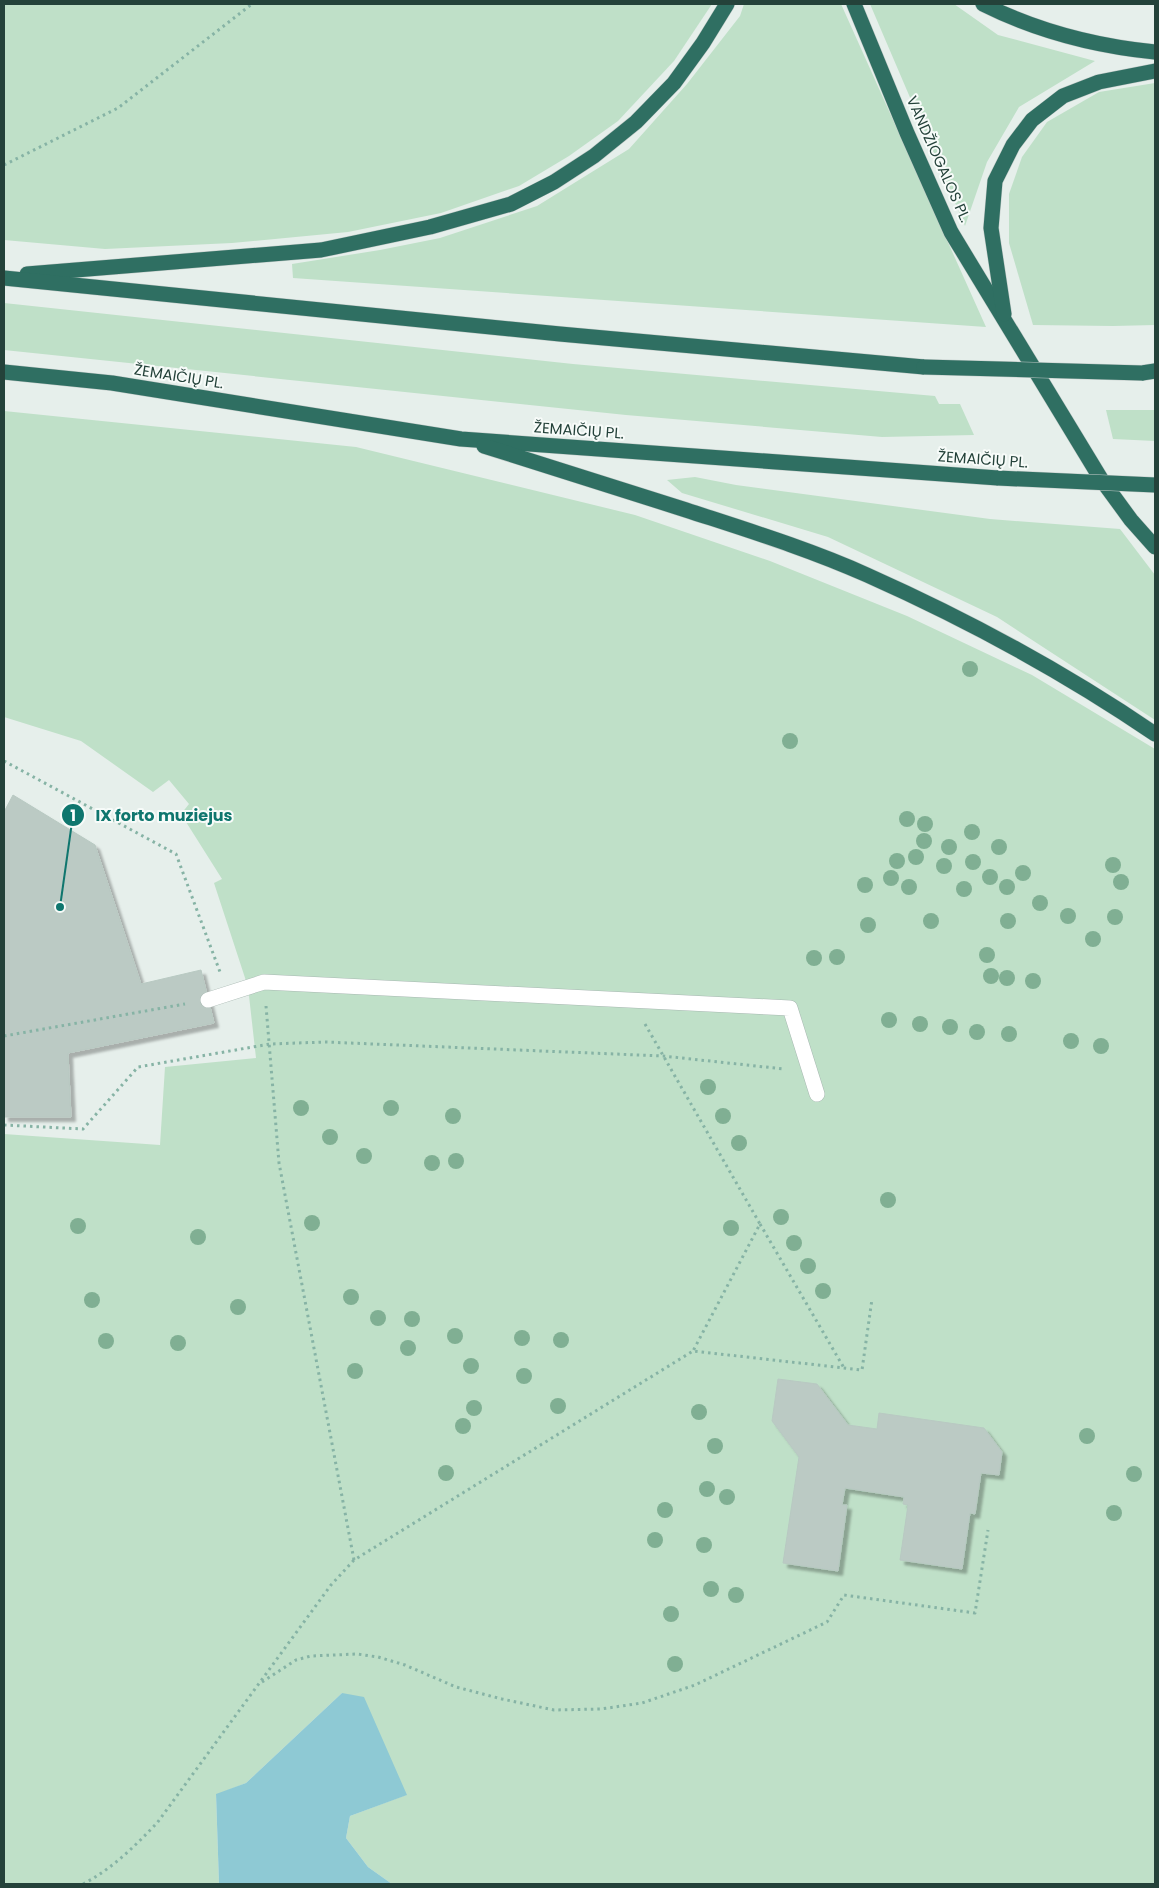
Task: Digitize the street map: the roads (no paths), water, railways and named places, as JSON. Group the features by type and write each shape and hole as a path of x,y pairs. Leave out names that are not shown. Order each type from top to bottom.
{"highway":[{"path":"4,277 321,250 430,227 511,204 562,177 594,156 636,122 674,83 703,43 727,4"},
{"name":"VANDŽIOGALOS PL.","path":"854,4 907,133 952,232 1101,479 1131,520 1155,547"},
{"path":"983,4 1016,20 1070,37 1122,49 1155,52"},
{"path":"1005,322 990,228 995,181 1013,145 1032,120 1063,96 1099,82 1155,70"},
{"path":"4,277 541,332 924,367 1151,372"},
{"name":"ŽEMAIČIŲ PL.","path":"4,372 112,383 461,439 998,478 1155,485"},
{"path":"461,439 769,537 866,575 969,622 1040,661 1113,705 1155,734"}],"street":[{"path":"208,1000 264,982 790,1008 817,1094"}],"water":[{"path":"342,1693 364,1697 407,1795 350,1816 346,1838 368,1867 392,1884 219,1884 216,1794 246,1783"}],"place":[{"name":"IX forto muziejus","path":"60,907"}]}
